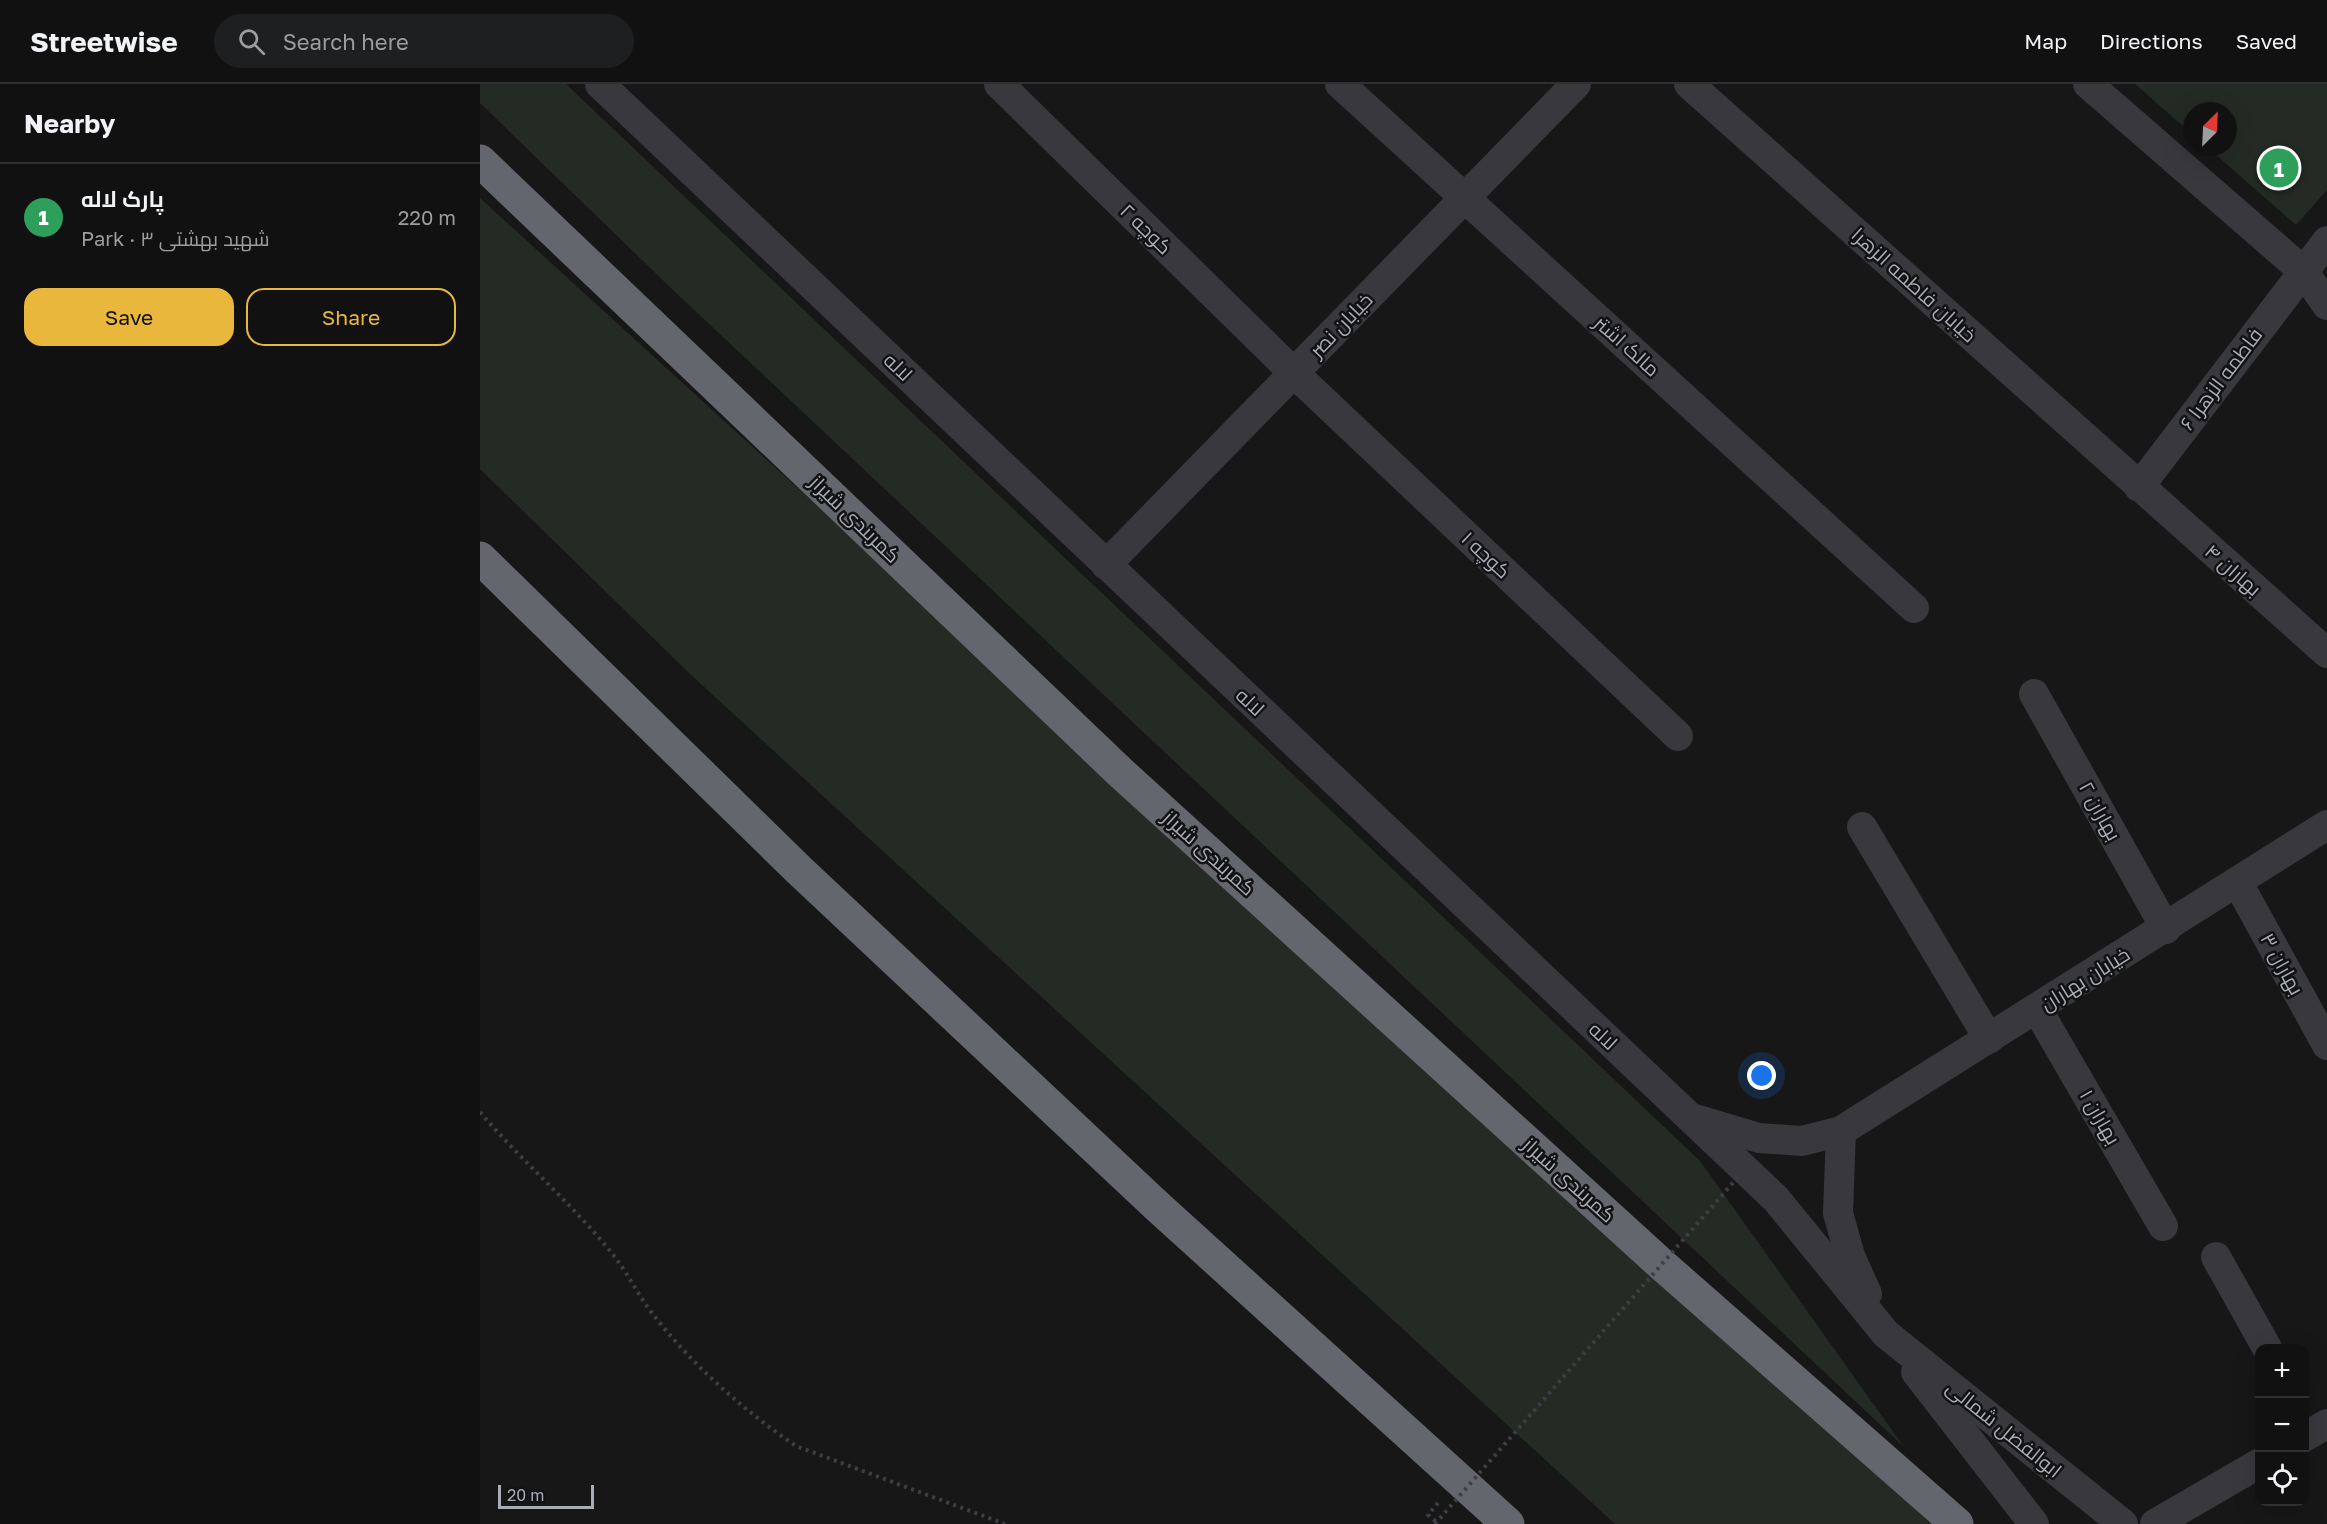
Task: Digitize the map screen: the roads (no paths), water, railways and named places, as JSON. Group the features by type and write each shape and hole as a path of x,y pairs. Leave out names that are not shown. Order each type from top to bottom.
{"highway":[{"name":"کمربندی شیراز","path":"480,161 1120,772 1661,1264 1957,1524"},
{"path":"480,558 860,928 1157,1206 1508,1524"}],"street":[{"name":"لاله","path":"600,84 1776,1199 1886,1334"},
{"name":"کوچه ۲","path":"999,84 1294,373"},
{"name":"مالک اشتر","path":"1340,84 1914,608"},
{"name":"خیابان نصر","path":"1106,565 1576,84"},
{"name":"خیابان فاطمه الزهرا","path":"1689,84 2139,487"},
{"path":"2088,84 2303,271 2327,304"},
{"name":"۶ فاطمه الزهرا","path":"2139,487 2327,241"},
{"name":"کوچه ۱","path":"1294,373 1678,736"},
{"name":"بهاران ۴","path":"2139,487 2327,652"},
{"name":"۲ بهاران","path":"2034,694 2166,929"},
{"name":"خیابان بهاران","path":"1688,1117 1770,1139 1802,1142 1841,1131 2166,929 2327,825"},
{"path":"1862,827 1989,1039"},
{"name":"۳ بهاران","path":"2238,883 2327,1045"},
{"name":"۱ بهاران","path":"2037,1009 2163,1226"},
{"path":"1841,1131 1838,1213 1850,1256 1886,1334 2034,1524"},
{"path":"2216,1257 2265,1344"},
{"name":"ابوالفضل شمالی","path":"1886,1334 2123,1524"},
{"path":"2155,1524 2255,1465"}],"place":[{"name":"پارک لاله","path":"2279,168"}]}
